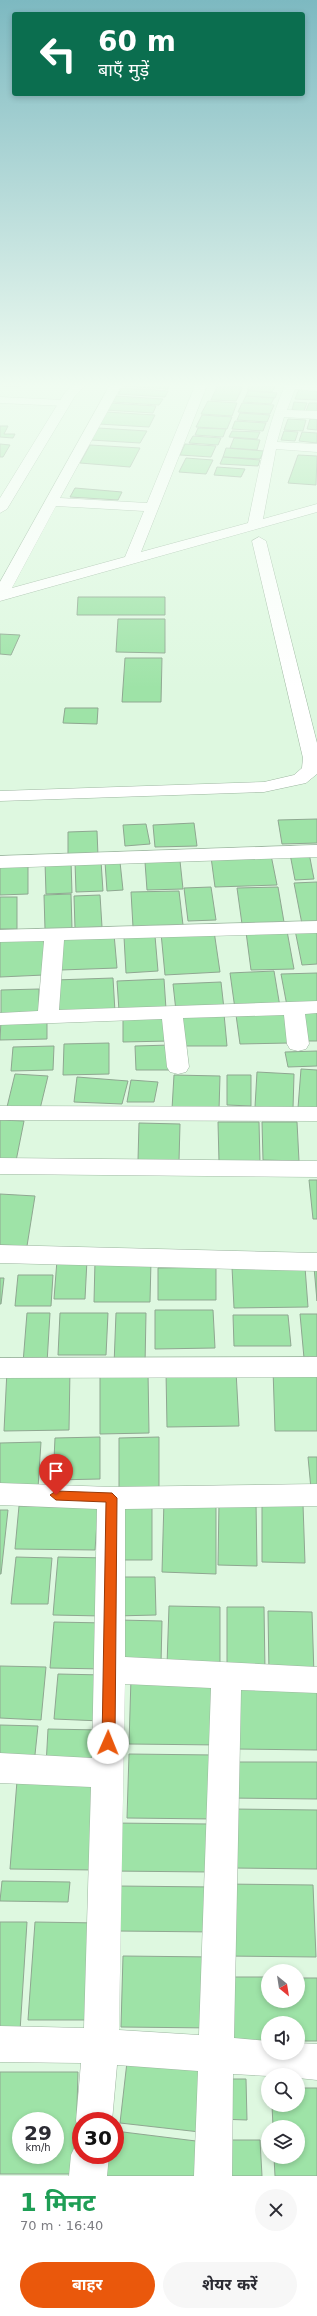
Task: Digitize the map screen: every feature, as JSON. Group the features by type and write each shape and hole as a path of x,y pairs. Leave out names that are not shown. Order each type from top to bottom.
{"street":[{"path":"0,509 14,485"},
{"path":"0,596 62,485"},
{"path":"131,560 161,485"},
{"path":"255,524 262,485"},
{"path":"52,502 152,507"},
{"path":"0,596 317,508"},
{"path":"0,796 264,787 300,779 311,770 312,758 259,541"},
{"path":"0,862 317,851"},
{"path":"0,936 55,933 317,927"},
{"path":"48,1017 55,933"},
{"path":"0,1019 172,1014 317,1007"},
{"path":"294,1008 298,1044"},
{"path":"172,1014 178,1067"},
{"path":"0,1113 317,1114"},
{"path":"0,1166 317,1169"},
{"path":"0,1254 317,1262"},
{"path":"0,1368 317,1366"},
{"path":"0,1494 112,1498 317,1495"},
{"path":"95,2112 101,2046 108,1773 112,1498"},
{"path":"110,1670 317,1680"},
{"path":"213,2176 223,1752 227,1676"},
{"path":"0,1768 108,1773"},
{"path":"0,2044 101,2046 217,2053 317,2062"},
{"path":"88,2176 89,2164"}],"building":[{"path":"75,488 122,492 118,500 70,497"},
{"path":"78,597 165,597 165,615 77,615"},
{"path":"118,619 165,619 165,653 116,652"},
{"path":"0,634 20,635 11,655 0,654"},
{"path":"125,658 162,658 161,702 122,702"},
{"path":"65,708 98,708 97,724 63,723"},
{"path":"317,819 317,843 282,844 278,820"},
{"path":"194,823 197,846 155,847 153,825"},
{"path":"146,824 150,844 125,846 123,825"},
{"path":"97,831 98,856 68,857 68,832"},
{"path":"309,853 314,879 295,880 290,854"},
{"path":"271,855 277,885 215,887 211,857"},
{"path":"71,861 72,893 46,894 45,862"},
{"path":"101,861 103,891 76,892 75,862"},
{"path":"180,861 183,889 147,890 145,862"},
{"path":"105,862 120,862 123,890 107,891"},
{"path":"0,865 28,865 28,894 0,895"},
{"path":"317,882 317,923 302,924 294,883"},
{"path":"211,887 216,920 188,921 184,888"},
{"path":"278,887 284,922 242,924 237,888"},
{"path":"179,891 183,925 133,927 131,892"},
{"path":"71,894 72,929 45,929 44,895"},
{"path":"100,895 102,927 75,928 74,896"},
{"path":"0,897 17,897 17,929 0,929"},
{"path":"317,929 317,964 302,965 295,930"},
{"path":"214,931 220,972 165,975 161,933"},
{"path":"287,931 294,969 251,970 246,932"},
{"path":"114,934 117,968 61,970 60,936"},
{"path":"155,936 158,971 126,973 124,937"},
{"path":"44,938 44,975 0,977 0,939"},
{"path":"274,971 280,1007 235,1009 230,973"},
{"path":"317,973 317,1005 287,1006 281,974"},
{"path":"113,978 115,1012 56,1014 55,980"},
{"path":"164,979 166,1009 119,1011 117,981"},
{"path":"221,982 224,1009 176,1011 173,984"},
{"path":"39,989 39,1016 1,1017 1,990"},
{"path":"295,1011 317,1011 317,1041 299,1041"},
{"path":"285,1013 289,1043 240,1044 236,1015"},
{"path":"177,1014 224,1014 227,1046 178,1046"},
{"path":"169,1015 170,1041 123,1042 123,1016"},
{"path":"1,1020 47,1020 47,1039 0,1040"},
{"path":"109,1043 109,1074 63,1075 64,1044"},
{"path":"171,1045 172,1070 136,1070 135,1046"},
{"path":"54,1046 53,1070 11,1071 13,1047"},
{"path":"317,1051 317,1066 288,1067 285,1052"},
{"path":"301,1069 317,1070 317,1110 298,1108"},
{"path":"257,1072 294,1074 293,1109 255,1107"},
{"path":"15,1074 48,1076 40,1109 7,1107"},
{"path":"174,1075 220,1076 219,1110 172,1109"},
{"path":"227,1075 251,1075 251,1106 227,1105"},
{"path":"77,1077 128,1081 122,1104 74,1102"},
{"path":"131,1080 158,1082 154,1102 127,1102"},
{"path":"0,1120 24,1121 16,1161 0,1160"},
{"path":"218,1122 259,1122 260,1162 219,1162"},
{"path":"262,1122 297,1122 299,1161 263,1160"},
{"path":"139,1123 180,1124 179,1161 138,1160"},
{"path":"309,1180 317,1180 317,1219 313,1219"},
{"path":"0,1194 35,1196 27,1246 0,1245"},
{"path":"57,1260 87,1260 85,1299 54,1299"},
{"path":"95,1261 151,1261 150,1302 94,1302"},
{"path":"216,1267 216,1300 158,1300 158,1268"},
{"path":"232,1267 305,1267 308,1307 234,1308"},
{"path":"314,1267 317,1267 317,1301"},
{"path":"18,1275 53,1275 51,1306 15,1306"},
{"path":"0,1278 4,1278 1,1304 0,1304"},
{"path":"155,1310 213,1310 215,1348 155,1349"},
{"path":"27,1313 50,1313 47,1363 23,1363"},
{"path":"60,1313 108,1313 106,1355 58,1355"},
{"path":"116,1313 146,1313 145,1365 114,1365"},
{"path":"300,1314 317,1314 317,1358 304,1358"},
{"path":"233,1315 288,1315 291,1346 234,1346"},
{"path":"70,1369 69,1430 4,1431 7,1370"},
{"path":"273,1369 317,1369 317,1431 275,1431"},
{"path":"236,1371 239,1426 167,1427 166,1372"},
{"path":"100,1372 148,1372 149,1433 100,1434"},
{"path":"100,1437 100,1479 53,1480 55,1438"},
{"path":"159,1437 159,1491 119,1491 119,1438"},
{"path":"41,1442 38,1488 0,1489 0,1443"},
{"path":"308,1457 317,1457 317,1488 311,1489"},
{"path":"164,1500 216,1501 216,1574 162,1572"},
{"path":"219,1501 256,1502 257,1566 218,1565"},
{"path":"152,1503 152,1560 116,1560 116,1504"},
{"path":"262,1504 303,1504 305,1563 262,1562"},
{"path":"19,1506 98,1508 95,1550 15,1549"},
{"path":"0,1510 8,1510 1,1574 0,1574"},
{"path":"16,1557 52,1558 48,1604 11,1604"},
{"path":"58,1557 106,1558 102,1616 53,1615"},
{"path":"115,1577 155,1577 156,1615 115,1616"},
{"path":"169,1606 220,1607 220,1667 167,1665"},
{"path":"227,1607 264,1607 265,1670 227,1669"},
{"path":"268,1611 312,1612 314,1675 269,1674"},
{"path":"119,1620 162,1621 161,1664 116,1663"},
{"path":"54,1622 106,1623 104,1669 50,1668"},
{"path":"0,1666 46,1667 41,1720 0,1718"},
{"path":"58,1674 104,1675 101,1721 54,1719"},
{"path":"131,1678 220,1679 220,1745 129,1744"},
{"path":"234,1683 317,1684 317,1750 235,1749"},
{"path":"0,1725 38,1726 34,1764 0,1763"},
{"path":"48,1729 100,1730 98,1767 46,1766"},
{"path":"129,1754 214,1755 214,1819 127,1818"},
{"path":"226,1762 317,1762 317,1799 226,1798"},
{"path":"17,1781 100,1782 96,1870 10,1869"},
{"path":"232,1809 317,1810 317,1869 233,1868"},
{"path":"112,1823 209,1824 209,1872 111,1871"},
{"path":"2,1881 70,1882 68,1902 0,1901"},
{"path":"224,1884 313,1885 316,1957 225,1956"},
{"path":"118,1886 213,1887 214,1932 117,1931"},
{"path":"0,1922 27,1922 20,2031 0,2031"},
{"path":"35,1922 99,1923 95,2020 28,2020"},
{"path":"123,1956 213,1957 214,2028 121,2027"},
{"path":"224,1977 261,1977 261,2008 305,2008 305,1978 317,1978 317,2041 305,2041 305,2016 261,2016 261,2041 225,2040"},
{"path":"127,2062 206,2071 200,2132 124,2123 124,2112 121,2112"},
{"path":"0,2072 78,2072 77,2112 72,2112 72,2164 75,2164 75,2174 0,2174"},
{"path":"217,2079 246,2079 247,2120 218,2119"},
{"path":"305,2088 317,2088 317,2176 275,2176 274,2164 305,2164 305,2120 273,2120 272,2112 305,2112"},
{"path":"124,2132 204,2142 201,2176 100,2176 102,2164 124,2164"},
{"path":"220,2140 260,2140 262,2176 220,2176"}],"route":[{"path":"56,1495 112,1498 108,1743"}]}
